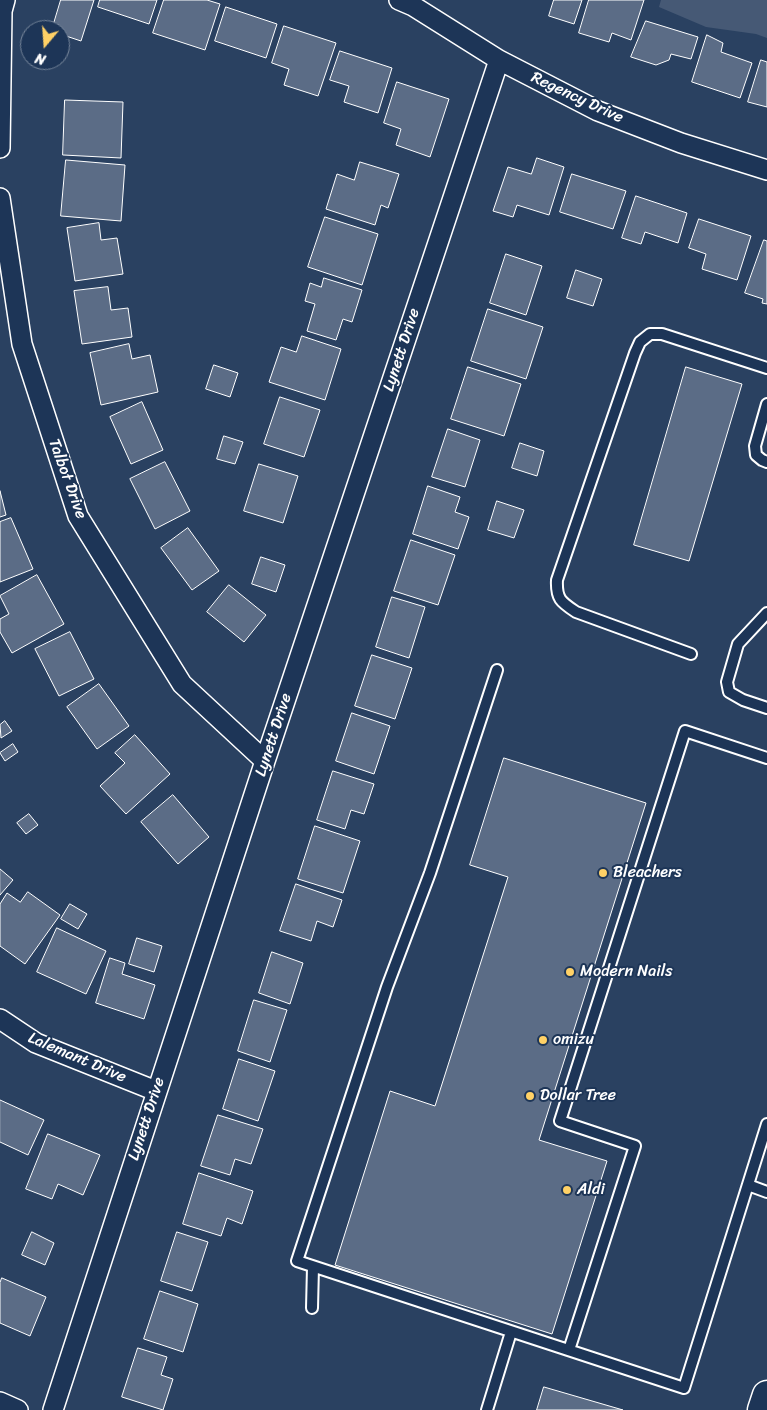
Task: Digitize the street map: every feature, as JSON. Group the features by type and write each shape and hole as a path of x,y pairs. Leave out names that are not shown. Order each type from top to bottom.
{"main road":[{"path":"762,1410 767,1394"}],"street":[{"path":"0,148 2,11 4,0"},
{"name":"Regency Drive","path":"399,0 413,6 499,60 598,111 680,143 767,170"},
{"name":"Lynett Drive","path":"53,1410 265,761 499,60"},
{"name":"Talbot Drive","path":"0,198 22,344 78,516 182,684 265,761"},
{"name":"Lalemant Drive","path":"0,1020 36,1043 156,1091"},
{"path":"0,1402 18,1410"}],"lane":[{"path":"691,654 576,612 562,603 556,591 557,580 640,342 650,334 662,334 767,368"},
{"path":"767,404 755,446 756,454 767,462"},
{"path":"766,615 738,644 727,682 729,692 742,700 767,708"},
{"path":"498,670 430,873 386,987 297,1262 684,1388 767,1124"},
{"path":"568,1350 635,1146 560,1121 685,731 767,758"},
{"path":"748,1185 767,1192"},
{"path":"312,1308 313,1267"},
{"path":"487,1410 511,1332"}],"shaded area":[{"path":"661,0 767,0 767,38 756,34 706,27 659,7"}],"building":[{"path":"61,0 94,0 81,41 70,37 70,20 55,20"},
{"path":"100,0 157,0 149,24 98,7"},
{"path":"164,0 207,0 220,4 205,50 153,33"},
{"path":"554,0 582,0 574,24 549,16"},
{"path":"589,0 644,0 631,40 612,33 609,42 579,33"},
{"path":"226,7 277,24 266,58 215,41"},
{"path":"646,21 698,37 691,59 671,54 669,60 656,65 631,57"},
{"path":"284,26 336,43 318,96 284,85 289,69 272,63"},
{"path":"707,35 723,43 721,52 752,63 740,98 692,82"},
{"path":"340,51 392,68 378,113 344,102 349,86 330,80"},
{"path":"761,60 767,62 767,107 748,102"},
{"path":"397,82 449,99 430,157 396,145 401,129 384,123"},
{"path":"65,100 123,102 121,158 63,155"},
{"path":"537,158 564,167 549,215 517,205 513,217 493,211 508,167 531,174"},
{"path":"66,160 125,165 121,221 61,216"},
{"path":"360,162 399,174 388,208 381,205 375,225 326,209 337,174 354,180"},
{"path":"572,174 626,191 613,229 560,212"},
{"path":"636,196 687,213 678,243 645,232 641,244 622,238"},
{"path":"325,217 378,234 362,285 308,267"},
{"path":"699,219 751,236 737,280 702,269 706,254 689,248"},
{"path":"99,223 101,240 117,238 123,274 75,281 67,228"},
{"path":"764,240 767,241 767,304 762,303 763,299 745,293"},
{"path":"506,254 542,266 526,315 490,303"},
{"path":"576,270 602,279 593,306 567,298"},
{"path":"324,278 362,290 352,322 343,319 336,340 307,331 315,304 305,301 310,283 321,287"},
{"path":"108,287 111,310 128,308 132,337 82,344 74,291"},
{"path":"488,309 543,327 526,379 471,361"},
{"path":"302,336 341,349 325,400 269,382 281,347 296,352"},
{"path":"129,344 132,359 150,355 158,392 101,405 90,353"},
{"path":"214,365 238,373 230,397 206,389"},
{"path":"468,367 521,384 504,436 451,419"},
{"path":"686,367 742,384 689,561 634,545"},
{"path":"280,397 320,410 304,457 264,444"},
{"path":"142,402 163,450 131,464 110,417"},
{"path":"448,429 480,440 465,487 432,477"},
{"path":"224,436 243,442 235,464 217,459"},
{"path":"520,443 544,451 537,476 512,468"},
{"path":"165,462 190,511 155,529 130,479"},
{"path":"259,464 298,476 283,523 244,511"},
{"path":"428,486 460,497 455,512 469,517 458,549 413,534"},
{"path":"0,491 6,515 0,517"},
{"path":"497,501 524,510 514,538 488,530"},
{"path":"11,518 33,569 0,582 0,522"},
{"path":"188,528 219,571 192,590 161,548"},
{"path":"411,540 455,555 438,605 394,591"},
{"path":"261,557 285,565 276,592 252,584"},
{"path":"37,575 64,624 12,653 0,632 0,619 9,614 0,596"},
{"path":"229,585 266,615 244,642 207,612"},
{"path":"392,597 425,607 409,658 376,647"},
{"path":"70,632 94,679 59,696 35,649"},
{"path":"372,655 412,668 395,719 355,706"},
{"path":"99,684 129,726 97,749 67,707"},
{"path":"352,713 390,726 374,774 336,761"},
{"path":"5,721 12,731 1,738 0,725"},
{"path":"135,735 170,774 126,814 100,786 125,763 115,753"},
{"path":"13,744 18,752 5,761 0,753"},
{"path":"504,758 646,803 539,1140 607,1161 552,1334 335,1265 390,1091 435,1106 508,877 470,865"},
{"path":"333,771 374,784 364,814 351,810 345,829 317,820"},
{"path":"173,795 209,837 178,864 141,822"},
{"path":"29,814 38,825 26,834 17,823"},
{"path":"315,826 360,841 343,893 298,879"},
{"path":"0,869 13,880 0,895"},
{"path":"296,884 342,900 333,927 317,921 311,941 280,931"},
{"path":"28,892 60,915 25,964 0,946 0,904 7,893 20,902"},
{"path":"70,904 87,914 78,929 61,919"},
{"path":"57,928 106,951 86,994 37,972"},
{"path":"137,938 162,946 154,972 129,964"},
{"path":"272,952 303,963 290,1004 259,993"},
{"path":"110,958 125,963 122,974 155,985 144,1019 96,1003"},
{"path":"254,1000 287,1010 270,1062 238,1051"},
{"path":"239,1059 275,1071 258,1121 223,1109"},
{"path":"0,1100 44,1120 28,1155 0,1142"},
{"path":"218,1115 263,1129 251,1164 235,1159 230,1175 201,1166"},
{"path":"48,1134 100,1155 83,1195 58,1184 52,1199 26,1189"},
{"path":"199,1173 253,1191 242,1224 227,1218 221,1236 183,1224"},
{"path":"32,1232 54,1243 45,1265 22,1255"},
{"path":"177,1232 208,1242 192,1291 161,1281"},
{"path":"2,1278 46,1297 30,1336 0,1323 0,1283"},
{"path":"160,1291 198,1304 183,1352 144,1339"},
{"path":"138,1348 167,1357 161,1375 173,1379 163,1410 122,1397"},
{"path":"544,1387 623,1410 537,1410"}],"place":[{"name":"Bleachers","path":"603,873"},
{"name":"Modern Nails","path":"570,972"},
{"name":"omizu","path":"543,1040"},
{"name":"Dollar Tree","path":"530,1096"},
{"name":"Aldi","path":"567,1190"}]}
